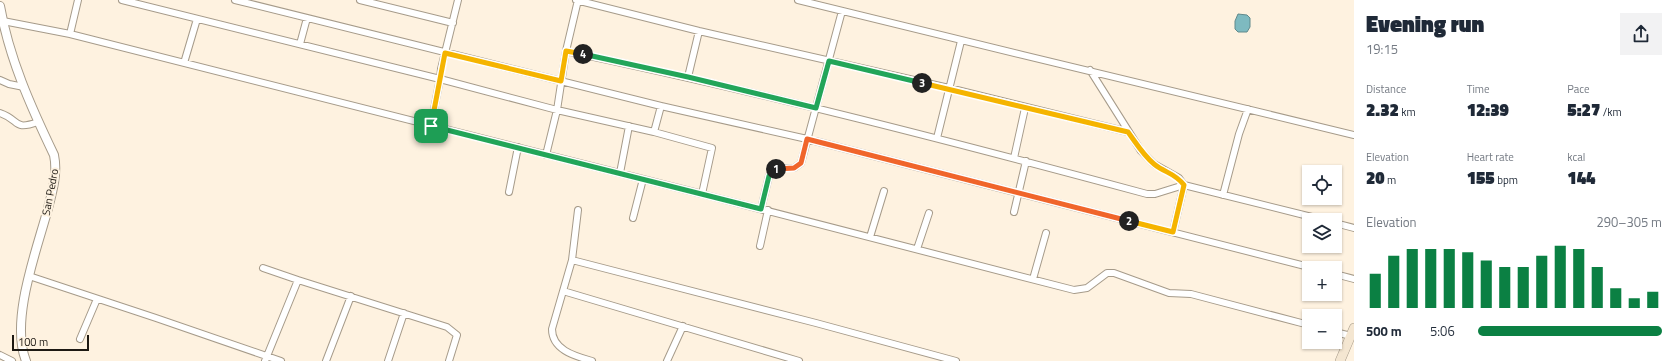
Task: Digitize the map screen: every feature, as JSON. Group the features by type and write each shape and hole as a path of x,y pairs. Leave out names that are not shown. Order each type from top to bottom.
{"main road":[{"path":"1340,361 1353,331"}],"street":[{"path":"70,34 78,0"},
{"path":"122,0 440,79 557,110 654,132 712,148 702,194"},
{"path":"235,0 661,106 807,139 1302,265"},
{"path":"360,0 453,22"},
{"path":"431,126 441,69 458,0"},
{"path":"546,155 557,110 566,51 577,0 699,31 949,88 1128,132"},
{"path":"798,0 825,3 842,11 961,41 1090,70 1354,135"},
{"name":"San Pedro","path":"0,6 3,21 24,87 38,122 54,155 56,165 54,187 29,276 22,310 20,333 26,361"},
{"path":"761,209 769,176 777,168 794,168 801,163 842,11"},
{"path":"300,44 307,18"},
{"path":"184,63 197,19"},
{"path":"3,21 70,34 546,155 643,178 1074,290 1087,288 1107,273 1114,273 1169,293 1191,294 1302,323"},
{"path":"688,77 699,31"},
{"path":"937,138 961,41"},
{"path":"566,51 688,77 816,108 1026,161 1147,194 1155,194 1184,185 1302,215"},
{"path":"1090,70 1141,151 1154,164 1179,178 1184,185 1173,232"},
{"path":"0,80 9,84 24,87"},
{"path":"654,132 661,106"},
{"path":"1014,158 1026,108"},
{"path":"1223,195 1239,134 1248,109"},
{"path":"0,113 7,115 20,126 26,126 38,122"},
{"path":"620,173 629,126"},
{"path":"509,192 518,147"},
{"path":"1014,212 1026,161"},
{"path":"633,218 643,178"},
{"path":"870,237 884,191"},
{"path":"578,210 572,260 552,329 552,337 558,345 577,359 592,361"},
{"path":"760,246 768,210"},
{"path":"917,249 929,213"},
{"path":"1342,225 1354,228"},
{"path":"1033,279 1046,233"},
{"path":"572,260 956,361"},
{"path":"263,268 447,327 457,335 449,361"},
{"path":"29,276 266,359 281,361"},
{"path":"1342,276 1354,279"},
{"path":"266,359 298,280"},
{"path":"563,291 799,361"},
{"path":"326,361 351,296"},
{"path":"80,340 97,299"},
{"path":"388,361 404,313"},
{"path":"667,361 683,326"},
{"path":"1342,332 1353,331"},
{"path":"0,355 12,361"}],"water":[{"path":"1238,14 1247,15 1250,18 1250,27 1247,32 1238,32 1235,29 1235,21"}],"route":[{"path":"566,51 688,77 816,108 829,61 949,88 1128,132 1141,151 1154,164 1179,178 1184,185 1173,232 807,139 801,163 794,168 777,168 769,176 761,209 431,126 445,53 561,81 566,51"}]}
